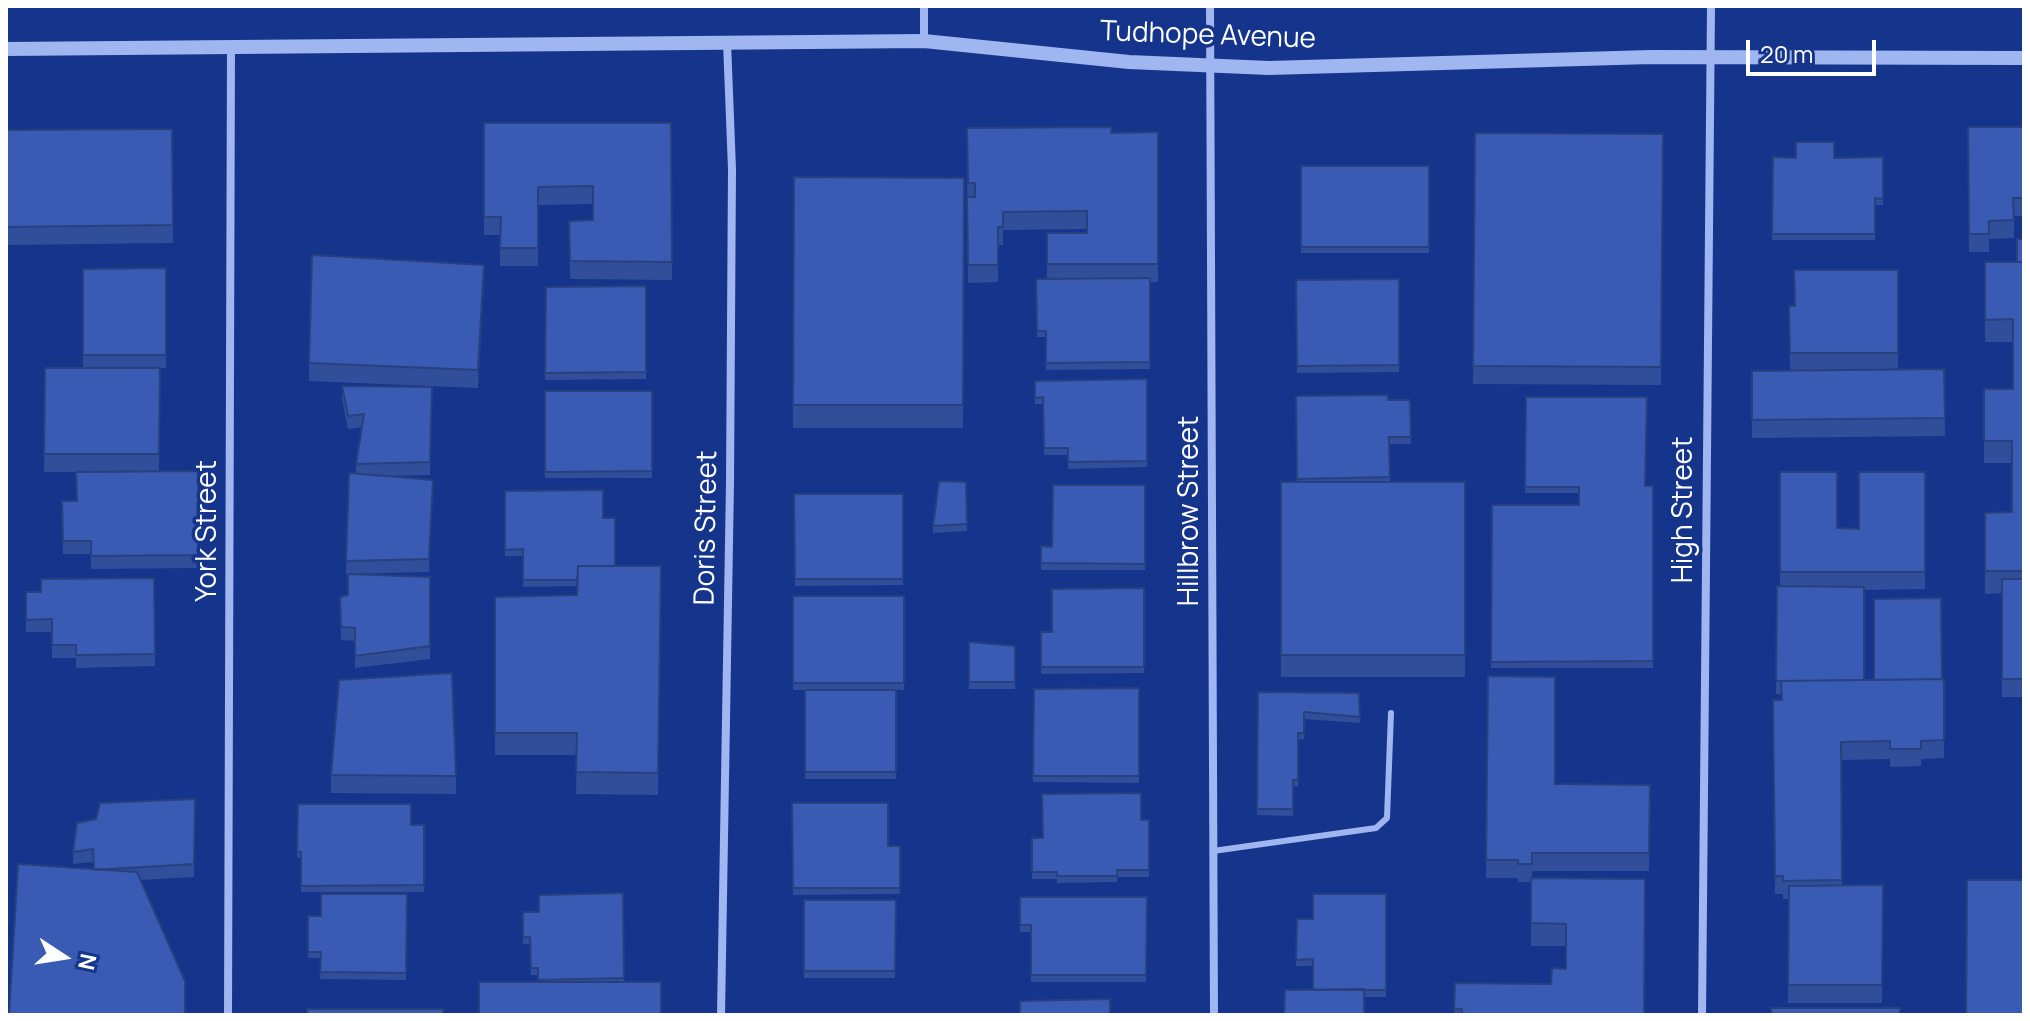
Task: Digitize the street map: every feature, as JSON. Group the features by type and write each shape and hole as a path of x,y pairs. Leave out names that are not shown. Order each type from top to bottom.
{"street":[{"path":"924,6 924,41"},
{"name":"Hillbrow Street","path":"1210,6 1214,1015"},
{"name":"High Street","path":"1702,1015 1711,6"},
{"name":"Tudhope Avenue","path":"6,49 924,41 1129,62 1269,68 1711,57 2024,58"},
{"name":"Doris Street","path":"721,1015 732,169 727,42"},
{"name":"York Street","path":"228,1015 231,47"}],"lane":[{"path":"1213,851 1376,828 1387,818 1391,713"}],"building":[{"path":"484,123 671,123 672,262 570,261 569,221 593,220 593,186 538,187 538,248 500,248 501,217 484,217"},
{"path":"1112,127 1111,133 1158,132 1158,264 1047,264 1047,233 1087,233 1087,211 1003,212 1003,227 998,227 998,265 968,265 967,197 975,197 975,183 968,183 967,128"},
{"path":"1968,127 2024,127 2024,198 2013,198 2014,220 1989,221 1989,234 1969,234"},
{"path":"172,129 173,225 6,227 6,130"},
{"path":"1475,133 1663,134 1661,367 1473,366"},
{"path":"1796,142 1834,142 1834,158 1883,157 1883,199 1875,198 1875,234 1772,234 1773,157 1796,158"},
{"path":"1301,166 1429,166 1429,247 1301,247"},
{"path":"794,177 964,178 963,405 793,405"},
{"path":"2017,239 2024,239 2024,262 2017,262"},
{"path":"312,255 484,265 478,370 309,363"},
{"path":"1985,262 2024,262 2024,571 1985,571 1985,513 2012,512 2012,441 1984,441 1984,389 2013,389 2013,319 1985,320"},
{"path":"166,268 166,355 83,355 83,269"},
{"path":"1794,270 1898,270 1898,353 1790,353 1789,306 1795,306"},
{"path":"1150,278 1150,362 1046,363 1046,331 1037,331 1036,279"},
{"path":"1399,279 1399,365 1297,366 1296,280"},
{"path":"646,286 646,372 545,373 546,287"},
{"path":"45,368 160,368 159,454 44,454"},
{"path":"1944,369 1945,418 1752,420 1752,371"},
{"path":"1147,379 1147,461 1068,462 1068,448 1044,448 1043,397 1035,398 1035,381"},
{"path":"342,386 432,387 430,462 356,464 364,414 348,416"},
{"path":"545,391 652,391 652,471 545,472"},
{"path":"1388,395 1388,400 1410,400 1411,437 1389,437 1390,477 1297,479 1296,396"},
{"path":"1526,397 1647,397 1645,486 1653,486 1653,661 1491,662 1492,505 1579,505 1579,487 1525,487"},
{"path":"198,471 198,555 91,556 91,541 63,541 62,501 77,501 76,472"},
{"path":"1780,472 1837,472 1837,528 1859,529 1859,472 1925,472 1925,572 1780,572"},
{"path":"349,473 433,480 429,559 346,561"},
{"path":"939,481 966,482 967,524 933,526"},
{"path":"1281,482 1465,482 1465,655 1281,655"},
{"path":"1053,485 1145,485 1145,564 1041,563 1041,546 1052,547"},
{"path":"603,490 603,518 615,518 615,566 578,566 577,580 523,580 523,549 505,550 505,491"},
{"path":"794,494 903,494 903,579 795,579"},
{"path":"578,566 661,566 658,773 576,772 577,733 495,733 495,597 577,595"},
{"path":"348,574 430,577 430,646 355,656 355,628 341,627 340,597 348,595"},
{"path":"154,578 155,654 76,655 76,645 52,645 52,619 26,620 26,592 41,592 41,579"},
{"path":"2002,579 2024,579 2024,679 2002,679"},
{"path":"1777,586 1864,587 1864,680 1776,681"},
{"path":"1144,588 1144,667 1041,667 1041,632 1052,632 1052,589"},
{"path":"793,596 904,596 904,683 793,683"},
{"path":"1941,598 1942,679 1874,680 1874,599"},
{"path":"969,642 1015,646 1015,682 969,682"},
{"path":"452,673 456,776 331,775 339,680"},
{"path":"1488,676 1555,677 1555,784 1650,785 1649,853 1532,853 1532,864 1518,864 1518,860 1486,860"},
{"path":"1944,679 1944,740 1921,741 1921,749 1890,749 1890,741 1841,742 1842,880 1783,881 1783,876 1775,876 1773,700 1782,700 1781,681"},
{"path":"1139,688 1139,776 1033,776 1034,689"},
{"path":"805,690 896,690 896,772 805,772"},
{"path":"1258,692 1359,693 1360,717 1304,712 1304,733 1298,733 1298,780 1293,780 1293,809 1257,809"},
{"path":"1141,793 1141,820 1149,820 1149,870 1117,870 1117,876 1057,876 1057,872 1032,872 1032,838 1043,838 1042,794"},
{"path":"195,799 194,864 94,870 93,849 73,852 77,823 96,819 100,803"},
{"path":"792,803 888,803 888,846 900,846 900,888 793,888"},
{"path":"298,804 411,804 411,825 424,825 424,885 301,886 301,852 297,851"},
{"path":"18,864 137,872 185,981 185,1015 9,1015"},
{"path":"1531,878 1645,879 1644,1015 1462,1015 1462,1009 1454,1009 1455,983 1551,984 1552,968 1566,969 1566,924 1531,923"},
{"path":"1967,880 2024,880 2024,1015 1966,1015"},
{"path":"1883,885 1882,985 1788,985 1789,886"},
{"path":"623,893 624,978 538,980 538,968 531,968 530,937 523,937 523,912 539,912 539,895"},
{"path":"321,894 407,894 406,973 320,972 321,952 308,952 308,916 321,916"},
{"path":"1313,894 1386,894 1386,990 1313,990 1313,959 1296,960 1297,919 1313,919"},
{"path":"1020,897 1147,897 1146,975 1031,975 1031,925 1020,925"},
{"path":"804,900 896,900 895,971 804,971"},
{"path":"479,982 661,982 661,1015 479,1015"},
{"path":"1364,989 1364,1015 1284,1015 1285,990"},
{"path":"1110,999 1110,1015 1020,1015 1020,1001"},
{"path":"1771,1008 1900,1008 1900,1015 1771,1015"},
{"path":"307,1009 443,1009 443,1015 307,1015"}]}
